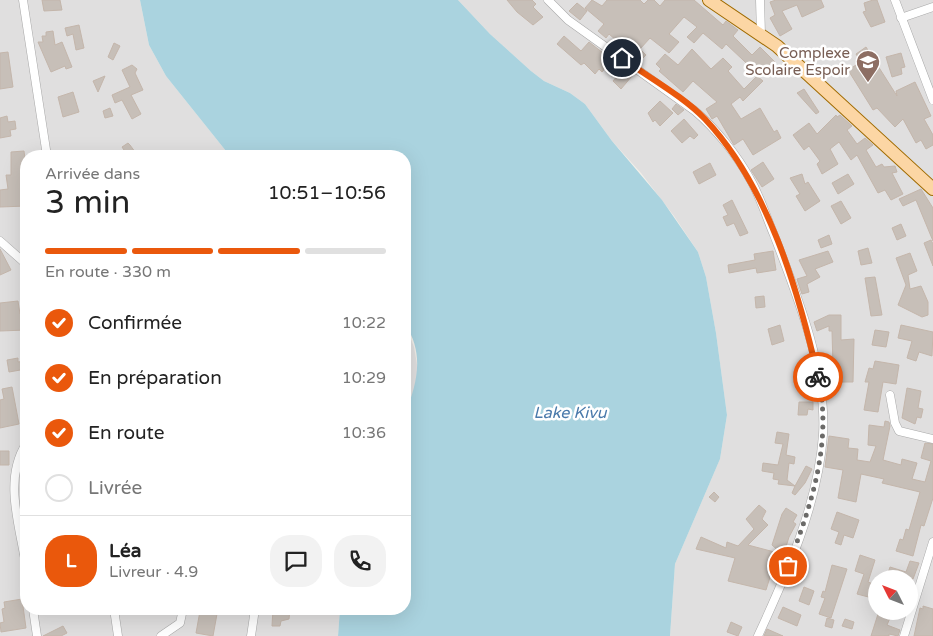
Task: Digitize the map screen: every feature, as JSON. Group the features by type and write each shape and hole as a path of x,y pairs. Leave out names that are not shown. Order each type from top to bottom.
{"main road":[{"path":"709,0 777,46 933,188"}],"street":[{"path":"23,0 46,150"},
{"path":"548,0 568,20 696,111 713,129 755,188 782,257 808,332 822,395 823,436 816,486 794,550 758,636"},
{"path":"760,0 761,34"},
{"path":"894,0 933,100"},
{"path":"901,18 933,7"},
{"path":"0,240 20,258"},
{"path":"890,396 895,423 899,431 933,439"},
{"path":"20,458 15,469 14,487 20,526"},
{"path":"904,636 933,542"},
{"path":"34,615 37,636"},
{"path":"115,615 118,636"},
{"path":"161,636 180,623 182,615"},
{"path":"251,636 254,615"}],"shaded area":[{"path":"0,0 140,0 149,45 166,76 225,150 20,150 20,615 340,615 338,636 0,636"},
{"path":"458,0 933,0 933,636 670,636 675,564 720,459 727,415 706,277 698,252 674,216 641,173 612,141 585,104 570,93 544,81 490,34"},
{"path":"411,339 418,370 416,385 411,398"}],"water":[{"name":"Lake Kivu","path":"140,0 458,0 490,34 531,71 544,81 570,93 585,104 612,141 662,200 698,252 706,277 716,333 727,415 720,459 675,564 670,636 338,636 340,615 411,615 411,398 416,380 417,358 411,335 411,150 225,150 166,76 149,45"}],"building":[{"path":"42,0 60,0 62,10 44,11"},
{"path":"507,0 532,0 536,4 533,7 543,17 533,25 517,12"},
{"path":"592,0 602,6 607,0 640,0 644,4 648,0 654,0 660,6 665,0 694,0 723,25 726,21 738,30 733,36 752,55 760,47 775,62 760,76 726,44 722,49 703,33 694,43 687,37 697,27 684,17 669,34 679,42 669,53 650,38 640,49 646,55 640,61 609,34 606,38 598,31 604,24 585,8"},
{"path":"776,0 821,0 824,7 802,17 797,5 782,11 792,29 780,36 770,18 775,15 770,2"},
{"path":"877,0 885,22 871,27 863,12 866,11 864,3"},
{"path":"577,3 587,11 580,20 569,11"},
{"path":"79,25 84,48 76,50 73,34 67,36 65,28"},
{"path":"53,31 55,45 62,42 72,67 66,69 65,66 51,72 38,42 43,42 42,36 46,36 46,32"},
{"path":"564,36 581,51 589,42 612,60 602,72 599,69 595,74 584,63 581,65 557,44"},
{"path":"114,43 120,46 113,60 108,57"},
{"path":"866,47 897,96 896,91 915,82 931,116 924,119 933,135 933,145 926,149 921,140 916,143 903,119 895,127 877,108 873,110 848,70 861,62 856,54"},
{"path":"692,49 711,69 723,58 732,67 728,71 744,89 757,76 763,81 743,101 740,97 731,104 741,119 760,108 774,132 777,130 781,138 753,155 743,139 734,145 717,116 712,119 706,109 717,102 693,81 683,92 659,71 661,69 656,64 665,54 678,65"},
{"path":"8,52 13,87 0,89 0,53"},
{"path":"901,53 905,67 901,68 902,74 892,77 886,57"},
{"path":"132,65 137,69 135,73 143,90 131,95 141,114 132,119 122,100 115,103 112,95 130,87 122,70"},
{"path":"624,68 632,76 621,89 613,81"},
{"path":"105,76 98,92 93,81"},
{"path":"804,89 819,112 816,114 797,93"},
{"path":"73,92 79,112 63,117 58,97"},
{"path":"660,101 673,113 660,126 655,120 653,122 648,113"},
{"path":"676,104 684,110 678,115 672,109"},
{"path":"110,108 113,116 105,118 103,111"},
{"path":"836,115 837,117 840,115 852,126 847,130 857,144 865,138 873,145 866,150 876,167 882,164 884,167 895,166 897,172 892,173 903,194 891,200 885,190 878,193 857,155 851,160 839,142 830,149 838,164 822,174 817,164 820,161 809,146 804,150 793,135 809,123 817,134"},
{"path":"7,116 8,122 15,121 16,129 10,130 11,136 0,138 0,118"},
{"path":"684,119 698,135 694,139 690,136 682,143 671,131"},
{"path":"128,143 133,150 124,150 122,147"},
{"path":"20,151 20,206 0,207 0,190 8,189 6,175 11,175 11,152"},
{"path":"763,162 774,179 762,187 751,170"},
{"path":"710,163 716,175 699,184 693,172"},
{"path":"802,174 805,184 808,182 820,201 805,211 796,196 800,194 790,178"},
{"path":"848,174 854,184 838,194 832,183"},
{"path":"921,189 933,208 933,241 916,200 903,206 899,199"},
{"path":"732,200 748,233 740,236 734,223 727,226 723,217 728,215 723,205"},
{"path":"841,201 851,218 841,224 831,206"},
{"path":"901,224 906,236 897,240 892,228"},
{"path":"829,235 832,244 821,248 818,240"},
{"path":"931,240 933,244 933,266 924,243"},
{"path":"868,248 872,263 861,265 858,251"},
{"path":"0,249 11,270 0,275"},
{"path":"773,251 776,270 757,273 756,268 729,273 728,265 755,260 754,254"},
{"path":"828,251 833,262 815,269 820,277 807,284 809,292 802,294 797,279 807,276 799,260"},
{"path":"910,253 917,271 908,275 910,289 921,286 928,302 928,315 922,317 898,305 906,285 896,258"},
{"path":"875,277 882,315 871,316 865,278"},
{"path":"764,296 765,307 756,308 755,297"},
{"path":"18,301 20,330 0,331 0,303"},
{"path":"829,315 841,315 841,340 854,339 853,382 841,382 840,366 833,367 832,331 829,331 829,326 817,331 814,322"},
{"path":"780,325 784,341 772,345 768,329"},
{"path":"901,325 933,332 932,356 919,352 916,361 907,358 912,341 898,338"},
{"path":"875,330 889,332 886,347 872,345"},
{"path":"18,358 20,370 9,372 7,360"},
{"path":"875,361 899,365 896,384 883,382 878,412 864,410 869,382 865,382 869,368 873,369"},
{"path":"12,387 19,424 0,428 0,400 4,399 2,389"},
{"path":"907,388 921,391 918,408 923,409 921,418 917,417 915,424 902,418"},
{"path":"799,402 813,402 813,410 808,409 807,415 798,415"},
{"path":"885,421 889,422 890,426 883,460 901,465 902,459 917,463 912,479 925,482 931,461 921,458 925,443 933,444 933,498 924,526 921,525 913,556 896,551 900,539 903,540 906,529 909,530 920,492 882,483 884,479 861,474 856,502 838,498 843,470 825,467 829,436 849,439 848,448 858,449 857,460 870,462 876,446 868,445 869,425 884,427"},
{"path":"777,432 789,434 786,455 795,457 794,464 789,463 787,480 795,486 778,484 779,480 773,479 774,473 762,471 763,463 778,465 783,444 775,443"},
{"path":"0,451 9,451 9,465 0,465"},
{"path":"806,466 812,469 805,483 795,495 792,493"},
{"path":"714,492 719,497 715,502 709,497"},
{"path":"759,505 766,511 762,519 768,525 748,545 782,554 772,545 782,514 786,508 797,515 793,522 796,524 789,537 780,566 774,564 766,590 728,581 735,558 696,549 701,537 726,548 727,542 738,546 754,529 746,519"},
{"path":"837,512 859,520 853,538 844,535 841,545 835,543 839,532 831,529"},
{"path":"860,555 875,560 872,570 868,570 868,597 857,594 864,574 855,571"},
{"path":"910,561 919,563 916,570 907,570"},
{"path":"832,565 847,569 831,618 819,614 825,598 821,597 823,591 825,592"},
{"path":"890,567 900,570 889,570"},
{"path":"804,587 814,591 809,605 799,601"},
{"path":"20,599 20,615 24,615 26,628 1,632 0,623 4,622 2,609 5,608 4,602"},
{"path":"923,606 933,609 933,636 914,636 920,608 923,609"},
{"path":"783,607 801,615 797,626 778,618"},
{"path":"199,615 217,615 213,636 196,633"},
{"path":"273,615 289,615 289,619 281,621 280,626 272,626"},
{"path":"827,618 834,620 832,628 825,626"},
{"path":"845,619 854,622 852,629 842,626"},
{"path":"876,620 889,620 887,625 900,630 898,636 889,634 889,636 871,636"},
{"path":"731,622 742,627 738,636 727,632"},
{"path":"63,626 67,633 61,636 43,636"},
{"path":"767,629 783,636 764,636"}],"way so far":[{"path":"788,566 816,486 823,436 822,395 818,377"}],"place":[{"name":"Complexe Scolaire Espoir","path":"868,83"}],"route":[{"path":"622,58 696,111 749,177 782,257 808,332 818,377"}]}
